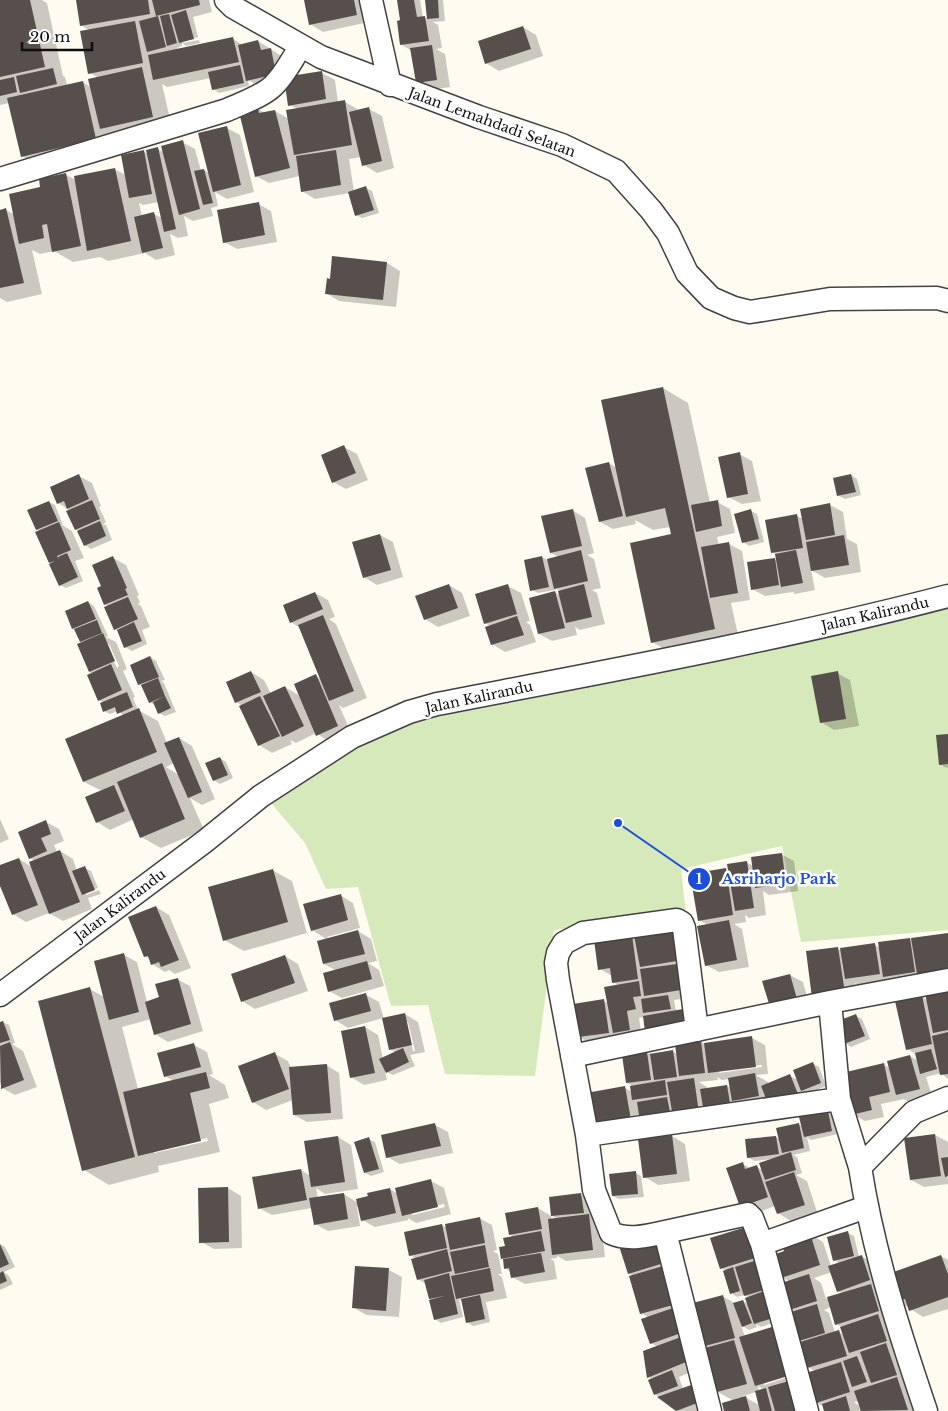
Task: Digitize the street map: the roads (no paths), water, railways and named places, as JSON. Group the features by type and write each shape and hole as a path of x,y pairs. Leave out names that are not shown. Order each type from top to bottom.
{"street":[{"name":"Jalan Lemahdadi Selatan","path":"226,0 233,7 321,57 479,118 562,145 616,171 651,210 668,233 687,273 711,298 734,308 750,312 830,299 937,298 948,301"},
{"path":"371,0 390,84"},
{"path":"0,179 227,110 257,97 272,87 282,77 301,46"},
{"name":"Jalan Kalirandu","path":"0,995 197,848 261,796 352,737 409,712 437,704 629,667 831,624 948,596"},
{"path":"697,1030 686,942 682,923 678,920 583,933 564,944 558,953 556,963 558,980 587,1135 594,1190 611,1233 620,1238 632,1238 748,1214 752,1218 762,1244 808,1411"},
{"path":"572,1056 830,1002 948,980"},
{"path":"830,1002 839,1099 860,1167 866,1207 895,1318 926,1411"},
{"path":"860,1167 914,1112 948,1098"},
{"path":"587,1135 839,1099"},
{"path":"762,1244 866,1207"},
{"path":"665,1232 710,1411"}],"place":[{"name":"Asriharjo Park","path":"618,823"}]}
